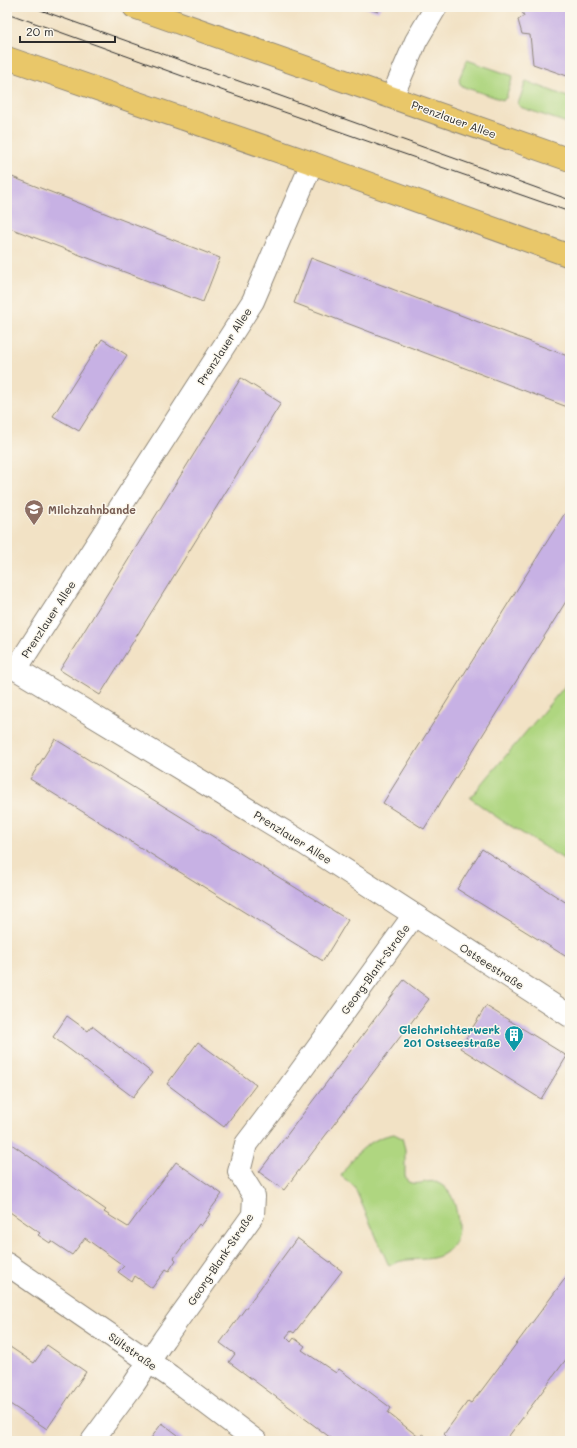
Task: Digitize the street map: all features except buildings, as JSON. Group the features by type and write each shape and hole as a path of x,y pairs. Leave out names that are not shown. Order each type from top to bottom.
{"main road":[{"name":"Prenzlauer Allee","path":"134,7 570,160"},
{"path":"7,58 312,163 570,256"}],"street":[{"path":"392,97 416,40 436,7"},
{"name":"Prenzlauer Allee","path":"312,163 253,301 16,669 305,844 414,915"},
{"name":"Ostseestraße","path":"414,915 570,1016"},
{"name":"Georg-Blank-Straße","path":"92,1441 150,1362 164,1339 253,1215 254,1196 239,1172 246,1144 292,1084 414,915"},
{"name":"Sültstraße","path":"7,1264 150,1362 256,1441"}],"green space":[{"path":"467,60 513,76 506,98 503,100 464,87 460,84 459,79"},
{"path":"526,81 570,98 570,124 520,107 518,104"},
{"path":"570,680 570,863 501,820 470,798"},
{"path":"394,1134 402,1138 405,1149 405,1176 408,1182 417,1183 432,1181 444,1187 454,1202 458,1229 457,1236 451,1248 440,1256 427,1259 405,1260 389,1266 354,1186 341,1176 351,1161 363,1149 377,1139"}],"tram line":[{"path":"32,7 570,200"},
{"path":"7,13 224,91 570,212"}],"place":[{"name":"Milchzahnbande","path":"34,526"},
{"name":"Gleichrichterwerk 201 Ostseestraße","path":"514,1052"}]}
